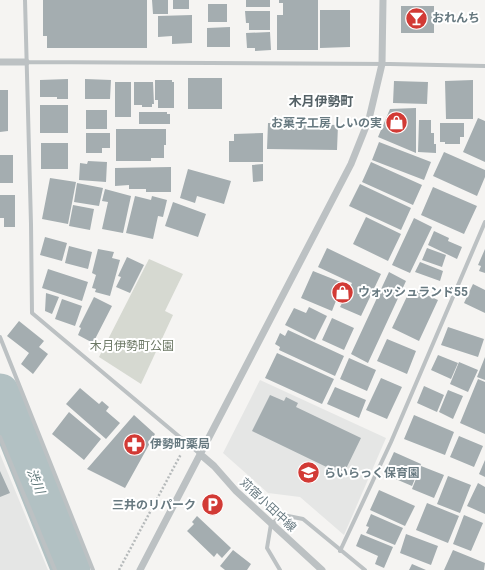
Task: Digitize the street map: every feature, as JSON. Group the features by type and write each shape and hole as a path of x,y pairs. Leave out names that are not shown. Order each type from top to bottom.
{"street":[{"path":"25,0 32,313 200,454"},
{"path":"140,570 352,164 369,119 382,64 383,0"},
{"path":"0,62 485,66"},
{"path":"340,551 391,442 485,222"},
{"path":"0,337 93,570"},
{"path":"0,437 55,570"},
{"name":"苅宿小田中線","path":"200,454 214,466 236,491 322,570"},
{"path":"280,570 267,548 271,524 283,515 303,519 340,551 365,570"}],"path":[{"path":"119,570 180,456 188,444"}],"shaded area":[{"name":"らいらっく保育園","path":"260,380 386,438 344,535 300,497 268,493 223,453"},
{"path":"0,454 48,570 0,570"}],"green space":[{"name":"木月伊勢町公園","path":"149,259 183,274 165,311 173,315 141,384 99,357"}],"building":[{"path":"43,0 147,0 147,48 47,48 47,36 43,36"},
{"path":"152,0 168,0 168,14 153,14"},
{"path":"173,0 189,0 189,9 173,9"},
{"path":"246,0 270,0 270,7 246,7"},
{"path":"279,0 318,0 318,50 277,50 277,15 283,15 283,3 279,3"},
{"path":"208,4 227,4 227,22 208,22"},
{"path":"401,6 434,6 434,33 401,33"},
{"path":"320,10 350,10 350,47 320,48"},
{"path":"245,11 270,11 270,30 249,30 249,23 246,23"},
{"path":"192,15 192,43 172,44 172,36 158,37 158,16"},
{"path":"230,27 230,47 207,47 207,28"},
{"path":"270,32 271,50 255,51 255,48 247,48 246,33"},
{"path":"188,78 222,78 222,109 188,109"},
{"path":"68,79 68,99 57,99 57,97 40,97 40,80"},
{"path":"85,79 111,80 110,99 85,99"},
{"path":"155,80 172,80 172,82 174,82 174,108 158,108 158,100 155,100"},
{"path":"473,80 473,119 446,119 445,81"},
{"path":"394,81 428,82 427,104 393,103"},
{"path":"115,82 131,82 131,117 115,117"},
{"path":"134,82 153,82 154,104 152,104 152,107 134,105"},
{"path":"0,90 8,90 8,131 0,132"},
{"path":"40,105 68,105 68,133 40,133"},
{"path":"416,108 416,153 378,137 390,109"},
{"path":"86,110 107,110 107,129 86,129"},
{"path":"139,112 167,112 167,114 170,114 170,124 139,124"},
{"path":"478,118 485,121 485,162 463,152"},
{"path":"419,120 431,120 431,133 434,133 436,153 418,152"},
{"path":"268,123 338,125 337,150 267,149"},
{"path":"440,123 464,123 464,137 460,137 460,144 445,144 445,142 440,142"},
{"path":"116,129 166,129 164,158 151,158 151,161 116,161"},
{"path":"86,133 110,133 110,148 102,148 102,153 86,153"},
{"path":"263,133 263,162 229,162 229,141 234,141 234,134"},
{"path":"379,142 431,162 424,180 372,160"},
{"path":"41,143 68,143 68,169 41,169"},
{"path":"444,152 485,170 485,177 477,196 433,176"},
{"path":"0,155 13,155 13,183 0,183"},
{"path":"88,161 107,162 106,182 79,180 80,163 87,164"},
{"path":"371,162 422,185 413,205 362,182"},
{"path":"263,164 263,181 253,182 252,165"},
{"path":"171,167 171,192 146,192 146,189 129,189 129,185 115,186 115,168"},
{"path":"188,169 231,181 224,204 197,196 195,203 180,198"},
{"path":"50,178 76,182 68,224 42,219"},
{"path":"77,183 103,188 99,206 74,202"},
{"path":"360,184 411,208 401,230 349,206"},
{"path":"433,187 477,206 464,234 421,215"},
{"path":"105,189 131,196 123,233 102,229 108,202 102,201"},
{"path":"0,195 15,195 15,227 4,227 4,218 0,218"},
{"path":"135,196 151,200 152,196 167,200 163,217 158,216 153,239 126,233"},
{"path":"173,202 206,214 198,237 165,226"},
{"path":"73,205 94,209 90,230 69,226"},
{"path":"366,217 401,234 388,261 353,244"},
{"path":"414,218 432,227 410,273 392,265"},
{"path":"434,231 449,238 448,241 462,247 457,259 428,245"},
{"path":"45,237 67,243 62,261 40,255"},
{"path":"69,246 92,252 88,269 65,263"},
{"path":"327,248 381,274 361,316 340,307 352,283 318,267"},
{"path":"427,248 446,255 442,267 422,260"},
{"path":"98,249 114,252 112,258 120,260 110,296 95,292 96,289 92,288 96,275 92,273"},
{"path":"485,249 485,273 479,271 481,266 478,265"},
{"path":"127,257 144,265 130,293 116,287 121,277 118,276"},
{"path":"420,262 443,271 440,281 415,272"},
{"path":"48,269 88,282 82,301 42,288"},
{"path":"313,271 343,283 332,311 301,298"},
{"path":"389,272 406,281 368,363 351,354"},
{"path":"473,284 485,290 485,313 464,303"},
{"path":"411,288 438,300 419,341 392,328"},
{"path":"46,293 59,297 52,314 45,311"},
{"path":"94,297 112,306 93,343 78,335 81,328 79,327"},
{"path":"62,299 82,306 75,326 55,319"},
{"path":"309,307 327,316 315,340 285,325 294,308 306,313"},
{"path":"332,318 354,328 344,350 322,340"},
{"path":"19,321 44,341 39,347 48,354 33,374 21,364 29,353 7,336"},
{"path":"448,327 484,339 478,357 441,345"},
{"path":"288,330 344,356 335,376 279,350 280,347 275,344 280,333 285,336"},
{"path":"387,339 416,351 407,374 377,361"},
{"path":"277,353 334,379 322,404 265,378"},
{"path":"438,355 458,363 451,379 431,370"},
{"path":"485,357 485,380 477,377"},
{"path":"349,358 376,370 367,391 340,379"},
{"path":"459,362 478,370 468,392 450,384"},
{"path":"381,378 402,387 387,419 366,410"},
{"path":"478,379 485,382 485,434 460,423"},
{"path":"424,386 444,395 437,412 417,403"},
{"path":"335,387 366,400 359,418 327,404"},
{"path":"80,388 99,404 102,401 109,407 106,411 120,423 106,439 66,404"},
{"path":"448,390 463,396 453,419 439,412"},
{"path":"270,395 284,401 286,397 298,403 296,407 361,438 343,475 252,431"},
{"path":"69,412 101,439 84,460 52,434"},
{"path":"134,415 155,434 125,488 87,469"},
{"path":"414,415 454,432 445,455 404,439"},
{"path":"459,436 483,446 474,467 450,457"},
{"path":"394,452 421,464 412,486 384,474"},
{"path":"485,460 485,477 479,474"},
{"path":"421,466 444,475 434,498 412,489"},
{"path":"0,471 10,493 0,497"},
{"path":"448,476 471,485 460,513 437,504"},
{"path":"478,483 485,487 485,514 467,506"},
{"path":"379,490 415,506 405,526 370,510"},
{"path":"427,503 459,516 448,543 416,530"},
{"path":"371,514 403,528 395,545 366,533 369,527 366,526"},
{"path":"464,515 483,523 471,551 453,544"},
{"path":"197,516 231,548 222,558 217,553 214,557 187,531 194,524 192,522"},
{"path":"361,534 393,547 384,568 375,564 378,556 356,546"},
{"path":"406,534 438,546 431,565 400,553"},
{"path":"233,550 251,564 247,570 225,570 220,566"},
{"path":"453,550 485,563 484,570 444,570"},
{"path":"412,564 426,570 409,570"}],"waterway":[{"name":"渋川","path":"0,393 71,570"}],"place":[{"name":"おれんち","path":"416,18"},
{"name":"お菓子工房 しいの実","path":"397,123"},
{"name":"ウォッシュランド55","path":"343,292"},
{"name":"伊勢町薬局","path":"134,444"},
{"name":"らいらっく保育園","path":"308,473"},
{"name":"三井のリパーク","path":"212,505"}],"district":[{"name":"木月伊勢町","path":"321,101"}]}
